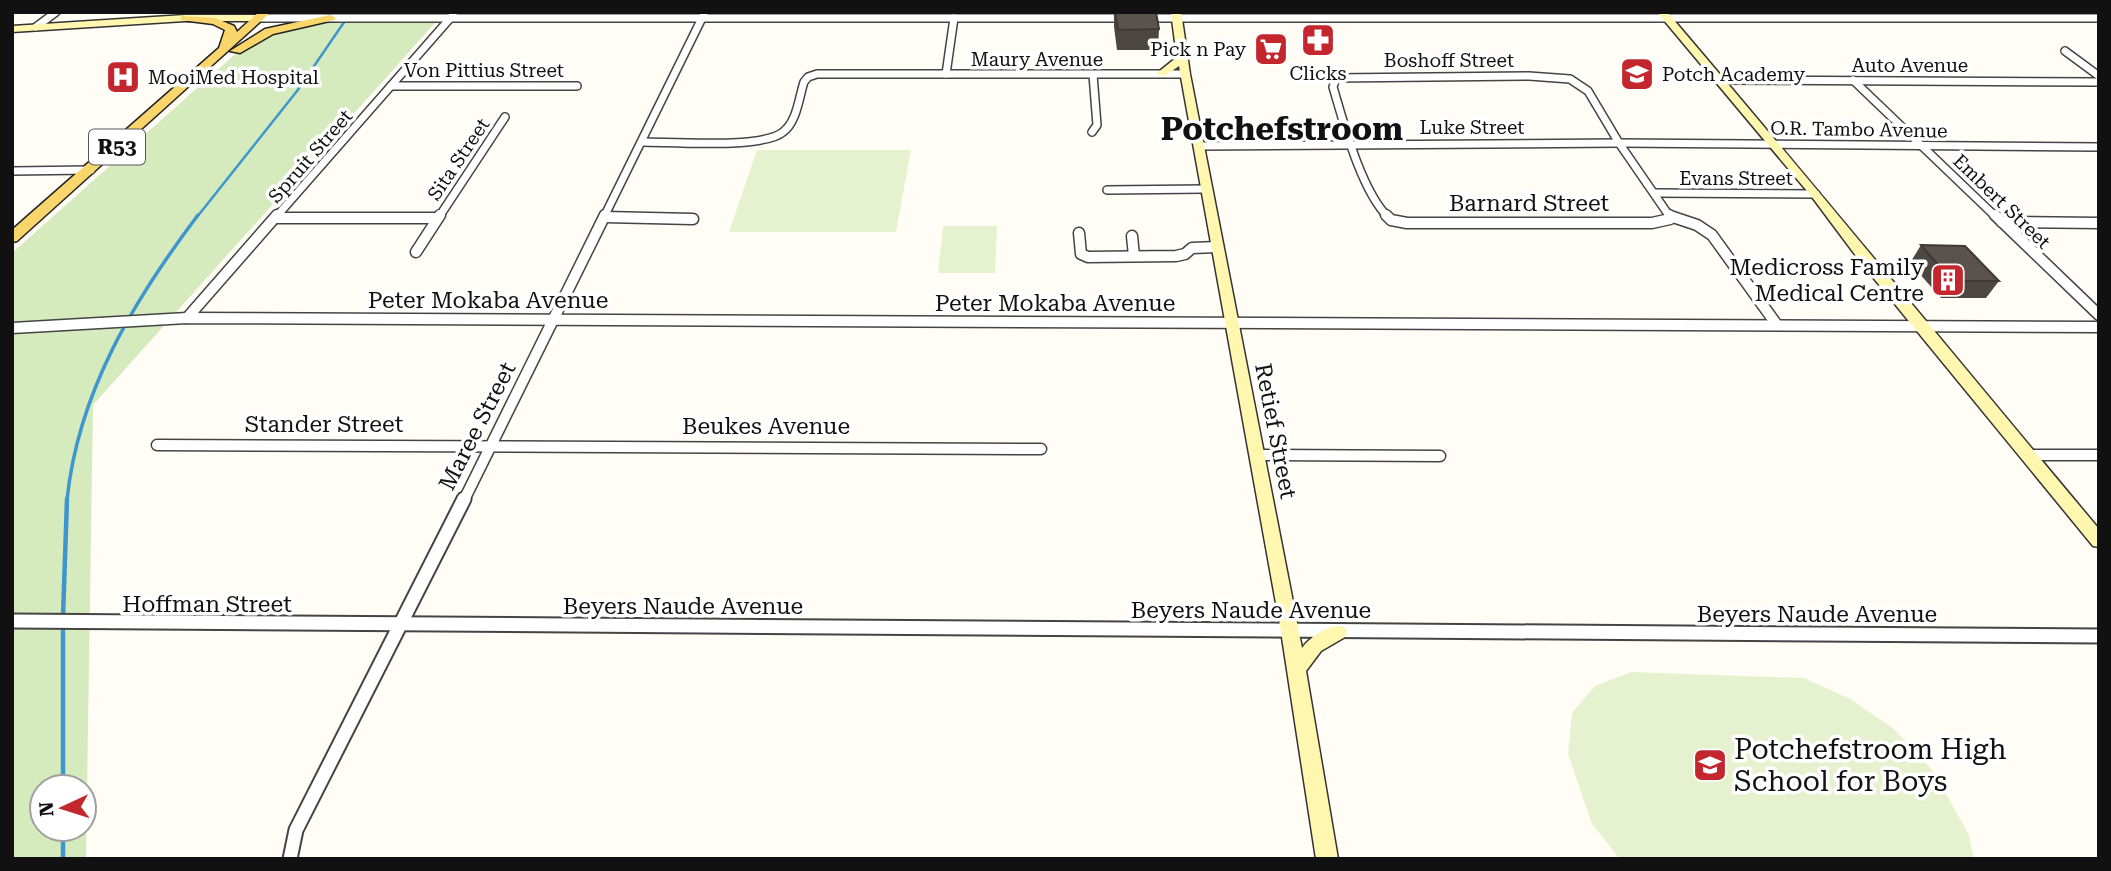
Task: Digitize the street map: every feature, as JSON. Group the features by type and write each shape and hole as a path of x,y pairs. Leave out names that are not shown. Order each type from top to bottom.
{"main road":[{"path":"185,18 216,12"},
{"path":"306,12 330,18"},
{"name":"R53","path":"12,238 263,15"},
{"path":"185,18 215,21 230,27 231,32 220,55"},
{"path":"194,79 269,31 330,18"}],"street":[{"path":"36,27 56,12"},
{"path":"412,18 442,12"},
{"path":"12,29 263,15 330,18 454,15 883,15 954,18 1665,15 2099,18"},
{"name":"Spruit Street","path":"187,318 278,218 454,15"},
{"name":"Maree Street","path":"290,859 296,830 402,625 704,15"},
{"name":"Retief Street","path":"1176,15 1183,66 1290,631 1327,859"},
{"path":"1665,15 1775,144 1920,327 2099,541"},
{"name":"Maury Avenue","path":"954,18 946,75 1161,74"},
{"path":"2065,51 2099,76"},
{"path":"1161,74 1183,66"},
{"path":"642,142 746,141 780,136 786,129 804,82 812,75 946,75"},
{"path":"1091,132 1097,125 1093,75"},
{"name":"Boshoff Street","path":"1350,143 1333,82 1336,78 1348,76 1567,78 1588,91 1619,143"},
{"name":"Auto Avenue","path":"1721,80 2099,82"},
{"name":"Embert Street","path":"1853,80 2099,315"},
{"name":"Von Pittius Street","path":"391,86 577,86"},
{"name":"Sita Street","path":"416,252 505,117"},
{"name":"Barnard Street","path":"1350,143 1384,214 1391,220 1407,223 1652,223 1668,221 1670,216"},
{"path":"1619,143 1670,216 1697,225 1712,235 1777,325"},
{"name":"Luke Street","path":"1199,146 1619,143"},
{"name":"O.R. Tambo Avenue","path":"1619,143 2099,147"},
{"path":"12,171 91,170"},
{"path":"1107,190 1206,189"},
{"name":"Evans Street","path":"1656,193 1816,194"},
{"path":"605,217 693,219"},
{"name":"Sita Street","path":"278,218 438,218"},
{"path":"2001,222 2099,223"},
{"path":"1079,233 1083,256 1181,255 1192,248 1217,247"},
{"path":"1132,236 1134,256"},
{"name":"Peter Mokaba Avenue","path":"12,328 187,318 2099,327"},
{"name":"Stander Street","path":"157,446 491,445"},
{"name":"Beukes Avenue","path":"491,445 1041,449"},
{"path":"1258,455 1440,456"},
{"path":"2026,455 2099,456"},
{"name":"Hoffman Street","path":"12,621 402,625"},
{"name":"Beyers Naude Avenue","path":"402,625 2099,636"},
{"path":"1296,670 1314,646 1338,632"}],"green space":[{"path":"303,22 435,23 93,405 87,773 28,773 28,843 86,843 86,859 12,859 12,253 251,40"},
{"path":"757,150 911,150 896,232 729,232"},
{"path":"943,226 997,226 995,273 938,273"},
{"path":"1631,672 1804,678 1850,699 1893,728 1934,772 1969,835 1974,859 1620,859 1592,824 1568,754 1572,713 1595,686"}],"building":[{"path":"1115,12 1156,12 1159,29 1118,30"},
{"path":"1921,245 1965,246 1999,281 1952,281"}],"waterway":[{"path":"197,217 297,91 351,12"},
{"path":"67,500 73,460 96,385 131,314 198,215"},
{"path":"63,617 67,499"},
{"path":"63,625 63,773"},
{"path":"63,843 63,859"}],"place":[{"name":"Clicks","path":"1318,40"},
{"name":"Pick n Pay","path":"1271,49"},
{"name":"Potch Academy","path":"1637,74"},
{"name":"MooiMed Hospital","path":"123,77"},
{"name":"Medicross Family Medical Centre","path":"1948,280"},
{"name":"Potchefstroom High School for Boys","path":"1710,765"}],"district":[{"name":"Potchefstroom","path":"1282,129"}]}
